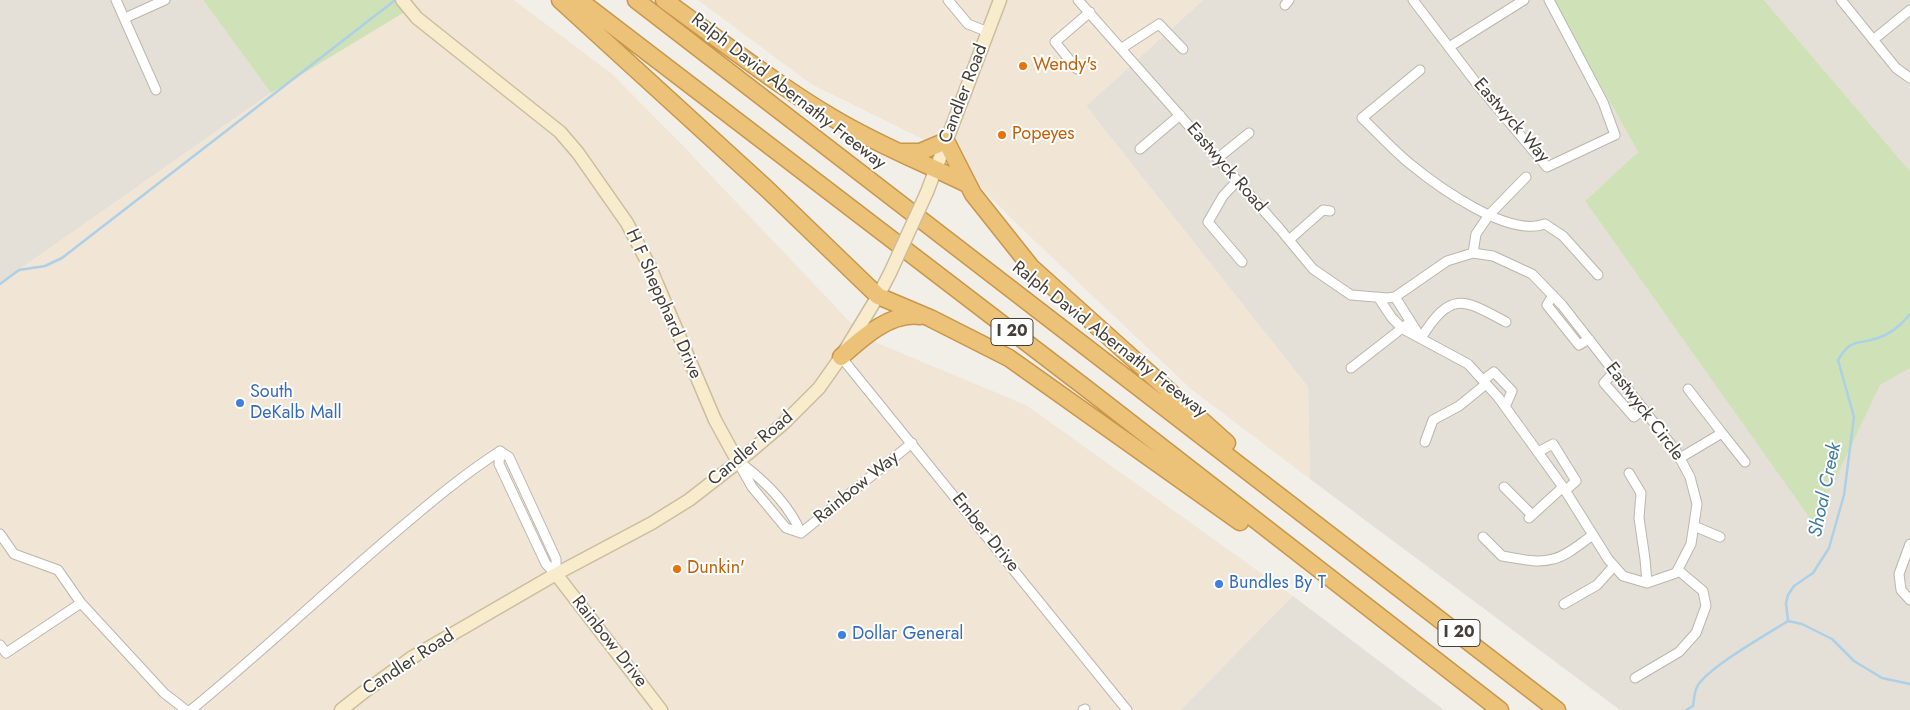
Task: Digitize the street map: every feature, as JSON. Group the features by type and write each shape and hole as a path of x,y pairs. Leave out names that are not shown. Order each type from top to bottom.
{"highway":[{"path":"560,0 767,189 878,296 930,318 1009,358 1443,666"},
{"name":"I 20","path":"580,0 1091,392 1500,710"},
{"name":"Ralph David Abernathy Freeway","path":"636,0 1558,710"},
{"path":"664,0 804,100 864,135 967,184"},
{"path":"899,152 920,152 946,141 967,184 1031,267 1202,421 1360,557"},
{"path":"841,358 860,340 900,317 913,315 930,318"}],"main road":[{"name":"H F Shepphard Drive","path":"402,0 417,18 560,132 578,153 627,223 646,258 714,420 738,462"},
{"name":"Candler Road","path":"341,710 411,658 556,574 652,523 689,500 738,462 800,408 819,388 841,358 890,274 927,192 1000,0"},
{"name":"Rainbow Drive","path":"556,574 662,710"}],"street":[{"path":"116,0 156,90"},
{"path":"125,18 165,0"},
{"name":"Candler Road","path":"948,0 968,24 988,32"},
{"name":"Eastwyck Road","path":"1078,0 1122,48 1313,269 1351,295 1395,297"},
{"name":"Eastwyck Way","path":"1413,0 1477,84 1547,167 1615,135 1603,102 1550,0"},
{"path":"1449,47 1524,0"},
{"path":"1841,0 1896,68 1910,78"},
{"path":"1873,40 1910,10"},
{"path":"1077,69 1056,42 1090,12"},
{"path":"1122,48 1159,24 1183,50"},
{"path":"1420,70 1362,118 1408,163 1452,196 1489,215 1520,225 1539,226 1545,224 1563,236 1598,275"},
{"path":"1140,149 1180,115"},
{"path":"1218,158 1249,133"},
{"name":"Eastwyck Way","path":"1473,253 1476,234 1489,215 1526,177"},
{"path":"1237,181 1223,196 1208,222 1242,262"},
{"path":"1289,240 1323,210 1330,211"},
{"path":"1421,338 1395,297 1447,261 1473,253"},
{"name":"Eastwyck Circle","path":"1473,253 1493,256 1532,274 1552,295 1547,305 1579,345 1589,339 1680,458 1690,477 1697,504 1692,544 1678,570"},
{"path":"1378,297 1392,318 1403,329 1468,364 1484,382 1505,406 1538,452 1614,566 1623,576 1646,583 1676,573 1678,570 1703,591 1706,606 1696,633 1679,652 1635,678"},
{"path":"1421,338 1443,309 1460,302 1474,305 1506,322"},
{"path":"1351,368 1410,322"},
{"name":"Ember Drive","path":"841,358 912,443 1127,710"},
{"path":"1425,442 1433,420 1459,406 1494,372 1512,391 1505,406"},
{"path":"1614,372 1604,383 1634,417 1643,409"},
{"path":"1688,390 1745,462"},
{"path":"1680,458 1722,433"},
{"name":"Rainbow Way","path":"801,533 912,443"},
{"path":"1504,487 1531,516 1576,481 1553,444 1538,452"},
{"path":"191,710 263,651 342,579 454,482 500,451 499,464 546,564 556,574"},
{"name":"Rainbow Way","path":"738,462 763,480 795,518 801,533"},
{"name":"Rainbow Way","path":"738,462 752,487 786,528 801,533"},
{"path":"1629,473 1641,493 1639,518 1645,559 1646,583"},
{"path":"1694,526 1720,537"},
{"path":"0,534 14,554 57,569 81,603 164,693 186,710"},
{"path":"1483,537 1502,556 1552,560 1593,535"},
{"path":"1910,544 1899,574 1901,590 1910,600"},
{"path":"1564,604 1597,585 1614,566"},
{"path":"0,645 6,653 81,603"}],"shaded area":[{"path":"0,0 203,0 271,93 0,283"},
{"path":"413,0 514,0 612,74 685,148 865,338 1026,405 1293,596 1180,710 0,710 0,283 271,93 408,10"},
{"path":"698,0 1203,0 1086,106 1308,387 1310,479 1191,389 1019,226 943,149 811,84"},
{"path":"1203,0 1553,0 1638,152 1585,201 1814,523 1880,384 1910,368 1910,710 1620,710 1310,479 1308,387 1086,106"},
{"path":"1764,0 1910,0 1910,171"},
{"path":"1293,596 1444,710 1180,710"}],"green space":[{"path":"203,0 413,0 408,10 271,93"},
{"path":"1553,0 1764,0 1910,171 1910,368 1880,385 1814,524 1585,201 1638,152"}],"waterway":[{"path":"0,284 19,270 45,266 62,258 394,1"},
{"name":"Shoal Creek","path":"1788,621 1786,603 1788,595 1794,586 1813,573 1829,548 1844,495 1854,417 1838,360 1851,345 1887,334 1900,325 1910,314"},
{"path":"1788,621 1802,624 1832,639 1854,661 1882,678 1910,684"},
{"name":"Shoal Creek","path":"1686,710 1693,706 1697,687 1702,679 1724,661 1788,621"}],"place":[{"name":"Wendy's","path":"1023,66"},
{"name":"Popeyes","path":"1002,135"},
{"name":"South DeKalb Mall","path":"240,403"},
{"name":"Dunkin'","path":"677,569"},
{"name":"Bundles By T","path":"1219,584"},
{"name":"Dollar General","path":"842,635"}]}
